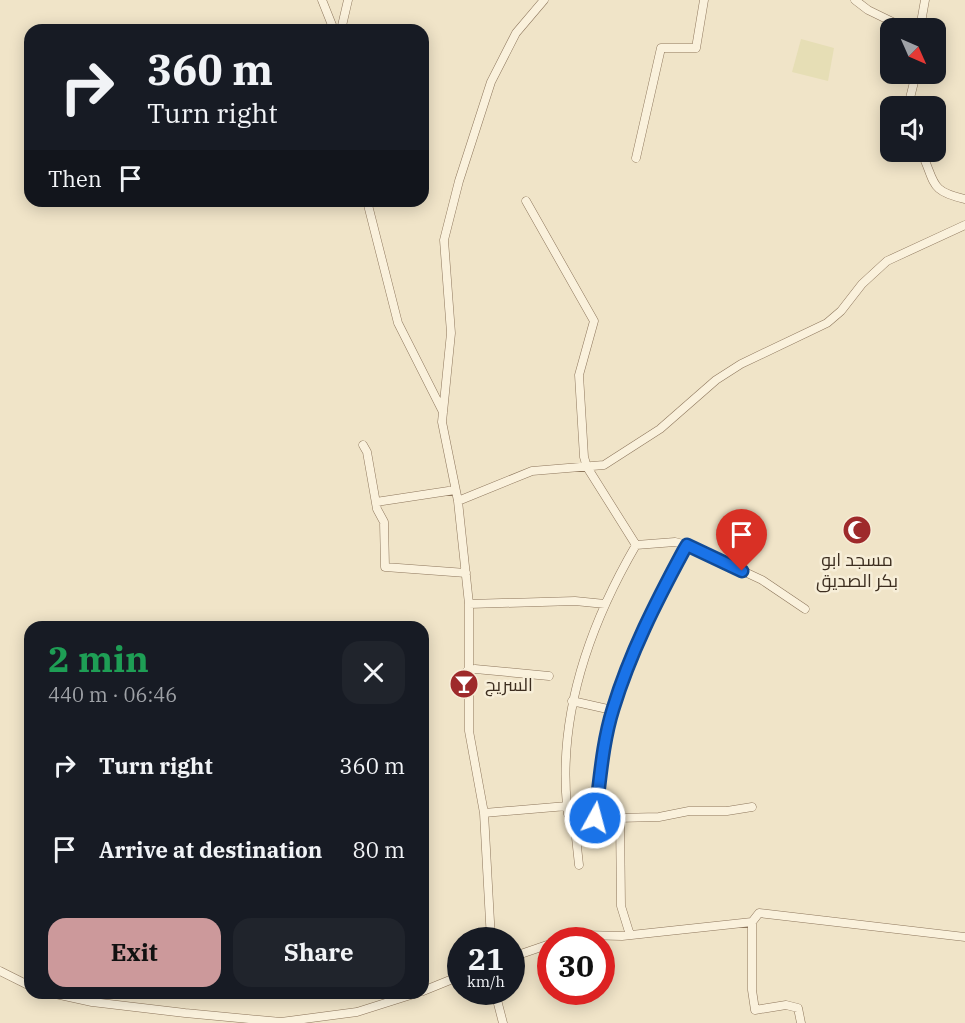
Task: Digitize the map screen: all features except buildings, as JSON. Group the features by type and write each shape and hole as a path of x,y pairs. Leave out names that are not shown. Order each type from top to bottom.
{"street":[{"path":"322,0 332,24"},
{"path":"342,24 348,0"},
{"path":"490,927 484,813 469,731 467,671 469,604 458,501 442,422 451,333 444,240 459,181 491,82 516,33 544,0"},
{"path":"636,158 661,48 696,48 704,0"},
{"path":"855,0 868,10 885,18"},
{"path":"922,18 925,0"},
{"path":"925,162 935,187 944,194 965,199"},
{"path":"526,201 594,321 579,375 582,436 587,467 636,545"},
{"path":"369,207 398,324 443,414"},
{"path":"458,501 532,471 604,465 656,432 716,380 741,364 827,323 841,311 862,284 888,261 965,225"},
{"path":"363,445 376,502 384,522 385,567 466,573"},
{"path":"376,502 455,490"},
{"path":"636,545 675,542 687,545 762,580 805,609"},
{"path":"636,545 605,603 572,701 566,734 568,814 574,819 659,817 689,811 727,811 752,807"},
{"path":"595,818 612,710 639,635 687,545"},
{"path":"469,604 605,603"},
{"path":"467,671 475,669 549,676"},
{"path":"572,701 612,710"},
{"path":"484,813 567,806"},
{"path":"620,817 621,906 630,935"},
{"path":"574,819 579,865"},
{"path":"801,1023 798,1008 786,1005 755,1010 752,990 752,922 759,913 965,937"},
{"path":"615,935 752,922"},
{"path":"0,971 24,983"},
{"path":"429,989 447,981"},
{"path":"78,999 185,1013 281,1022 357,1012 398,999"},
{"path":"498,1005 503,1023"}],"shaded area":[{"path":"801,39 834,48 828,81 792,72"}],"place":[{"name":"مسجد ابو بكر الصديق","path":"857,530"},
{"name":"السريج","path":"464,684"}],"route":[{"path":"595,818 612,710 639,635 684,550 687,545 742,571"}]}
